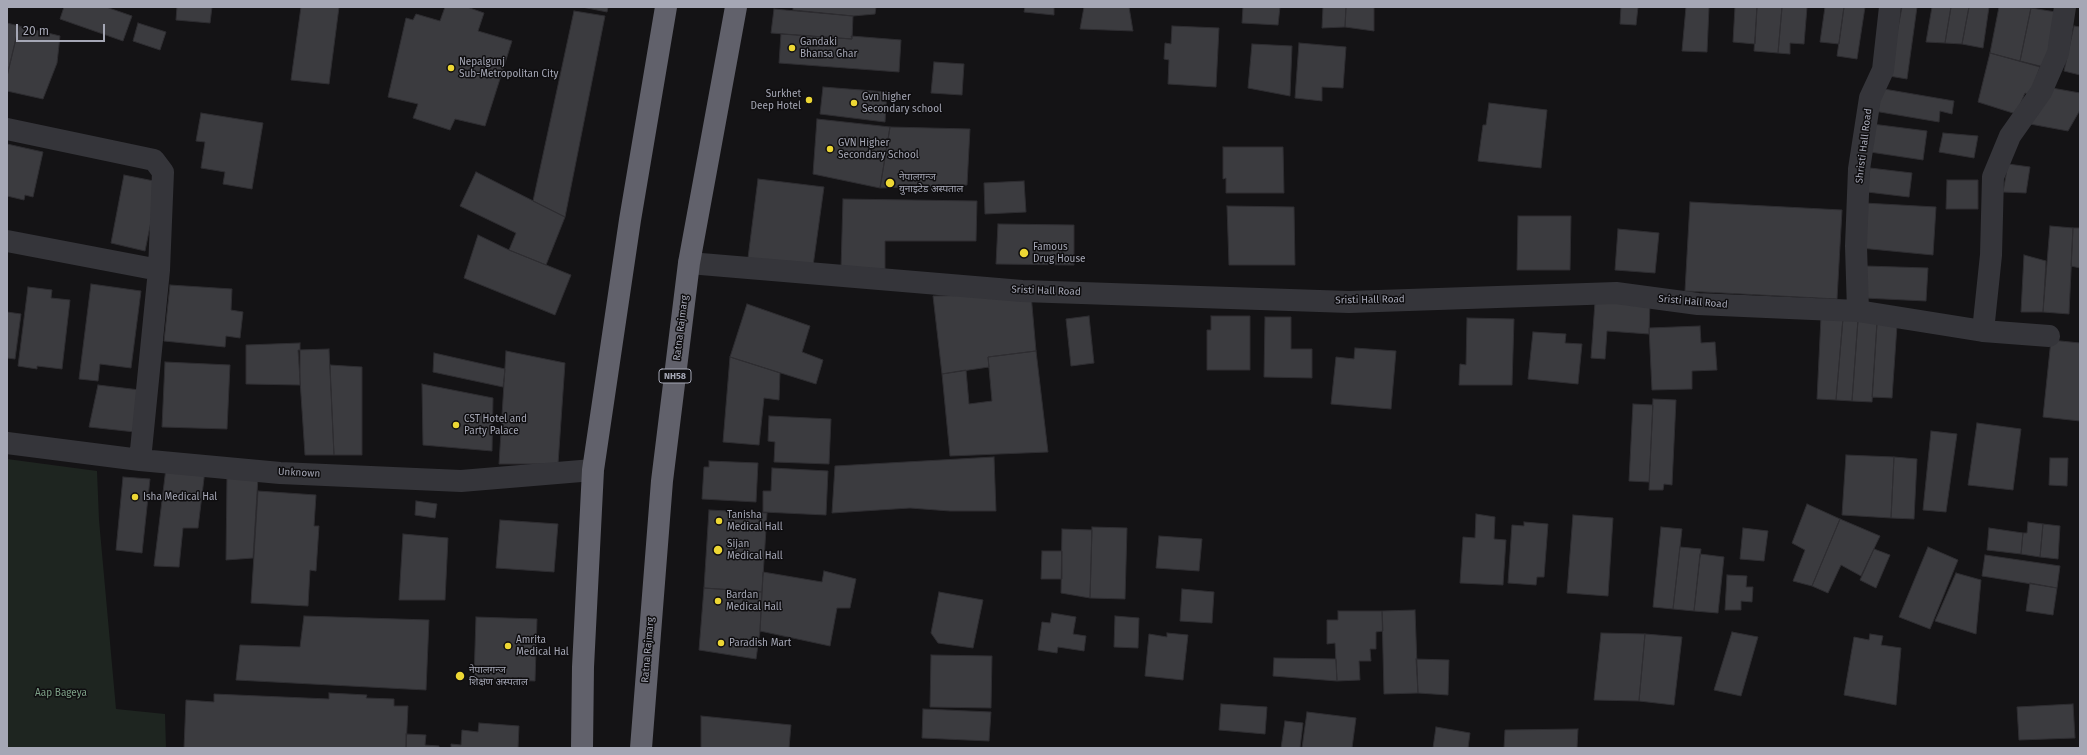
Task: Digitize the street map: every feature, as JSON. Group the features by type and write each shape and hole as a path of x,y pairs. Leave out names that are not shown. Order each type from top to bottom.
{"highway":[{"path":"582,748 583,667 593,470 630,220 666,7"},
{"name":"Ratna Rajmarg","path":"641,748 662,481 689,263 736,7"}],"street":[{"name":"Shristi Hall Road","path":"1858,311 1856,246 1859,169 1870,98 1883,70 1890,7"},
{"path":"1983,331 1991,255 1993,177 2010,136 2040,92 2058,53 2065,7"},
{"path":"7,129 154,160 163,172 159,270 140,460"},
{"path":"7,242 159,270"},
{"name":"Sristi Hall Road","path":"689,263 1022,291 1349,302 1616,293 1698,304 1858,311 1983,331 2049,336"},
{"name":"Unknown","path":"7,443 140,460 280,473 461,481 593,470"}],"green space":[{"name":"Aap Bageya","path":"7,459 97,471 99,520 116,709 165,714 166,748 7,748"}],"building":[{"path":"64,7 106,7 132,16 123,41 60,19"},
{"path":"177,7 212,7 210,23 176,20"},
{"path":"301,7 339,7 329,84 291,80"},
{"path":"445,7 467,7 484,13 478,31 512,41 485,126 455,119 450,130 413,118 418,104 388,97 406,18 413,20 416,14 440,21"},
{"path":"582,7 608,7 607,12"},
{"path":"793,7 876,7 875,14 853,16 793,10"},
{"path":"1025,7 1054,7 1054,15 1024,12"},
{"path":"1084,7 1129,7 1133,31 1080,29"},
{"path":"1243,7 1280,7 1278,25 1242,23"},
{"path":"1323,7 1346,7 1345,27 1322,28"},
{"path":"1346,7 1374,7 1374,31 1345,27"},
{"path":"1621,7 1638,7 1636,25 1620,24"},
{"path":"1686,7 1709,7 1707,52 1682,51"},
{"path":"1735,7 1757,7 1755,44 1733,42"},
{"path":"1757,7 1782,7 1778,53 1754,51"},
{"path":"1782,7 1807,7 1804,44 1790,43 1790,54 1778,53"},
{"path":"1825,7 1844,7 1839,44 1820,42"},
{"path":"1844,7 1865,7 1857,59 1837,56"},
{"path":"1902,7 1917,7 1907,79 1889,76"},
{"path":"1932,7 1951,7 1945,43 1926,42"},
{"path":"1951,7 1969,7 1962,44 1945,43"},
{"path":"1969,7 1989,7 1983,48 1962,44"},
{"path":"1999,7 2031,8 2020,61 1990,53"},
{"path":"2031,8 2056,12 2048,68 2020,61"},
{"path":"774,9 853,16 852,39 771,33"},
{"path":"574,11 605,16 565,217 533,201"},
{"path":"7,23 19,26 7,76"},
{"path":"138,23 166,32 160,50 133,41"},
{"path":"19,26 60,36 57,63 43,99 7,91 7,76"},
{"path":"1172,26 1219,28 1216,87 1168,84 1169,60 1164,59 1165,43 1171,44"},
{"path":"2074,26 2080,27 2080,75 2064,71"},
{"path":"781,34 852,39 851,36 901,40 899,72 779,63"},
{"path":"1299,43 1346,47 1343,88 1322,87 1322,101 1295,98"},
{"path":"1252,44 1292,46 1290,96 1248,88"},
{"path":"1990,53 2040,67 2030,95 2025,93 2016,114 1978,102"},
{"path":"934,62 964,64 962,95 931,93"},
{"name":"Gvn higher Secondary school","path":"823,87 887,92 885,122 820,114"},
{"path":"1878,88 1954,101 1952,114 1940,111 1939,122 1874,111"},
{"path":"2052,88 2080,93 2080,110 2068,131 2030,124"},
{"path":"1489,103 1547,110 1541,168 1478,161 1483,125 1486,125"},
{"path":"201,113 263,123 252,189 223,184 225,172 201,168 205,142 196,141"},
{"path":"817,119 890,127 880,188 813,174"},
{"path":"1872,124 1927,131 1923,160 1870,152"},
{"path":"890,127 970,129 967,185 880,188"},
{"path":"1943,133 1978,136 1974,158 1939,152"},
{"path":"7,144 43,152 33,197 25,195 24,200 7,196"},
{"path":"1223,147 1283,147 1284,193 1226,193 1226,178 1223,179"},
{"path":"2008,164 2030,167 2026,193 2003,192"},
{"path":"1870,168 1912,173 1909,197 1867,192"},
{"path":"476,172 565,217 546,265 509,250 516,233 460,206"},
{"path":"124,175 159,182 145,251 111,243"},
{"path":"758,179 824,187 813,266 748,258"},
{"path":"1947,180 1978,180 1978,209 1946,209"},
{"path":"1024,181 1026,212 985,214 984,183"},
{"path":"843,199 977,201 976,241 885,241 885,269 841,269"},
{"path":"1690,202 1842,210 1837,299 1685,291"},
{"path":"1864,203 1936,207 1933,255 1860,248"},
{"path":"1227,206 1294,207 1295,265 1229,265"},
{"path":"1518,216 1571,216 1570,270 1517,270"},
{"path":"998,224 1074,225 1074,265 996,264"},
{"path":"2050,226 2073,228 2069,314 2043,312"},
{"path":"2073,228 2080,228 2080,268 2071,266"},
{"path":"1618,229 1659,233 1655,273 1615,270"},
{"path":"478,235 509,250 571,275 555,315 464,278"},
{"path":"2024,255 2046,261 2043,312 2021,312"},
{"path":"1866,266 1928,268 1926,301 1864,298"},
{"path":"91,284 141,291 131,368 100,364 98,381 79,379"},
{"path":"170,285 232,289 231,310 243,312 240,338 226,336 225,347 164,341"},
{"path":"28,287 52,290 51,298 70,300 62,369 37,366 37,369 18,366"},
{"path":"1031,294 1036,351 988,357 989,367 942,374 933,296"},
{"path":"1650,301 1649,334 1607,331 1605,359 1591,358 1595,302"},
{"path":"747,304 810,326 802,352 823,360 816,384 730,357"},
{"path":"7,312 21,314 15,359 7,358"},
{"path":"1089,316 1094,363 1071,366 1066,319"},
{"path":"1211,316 1250,316 1250,370 1207,370 1207,330 1211,330"},
{"path":"1265,317 1291,317 1291,349 1312,349 1312,378 1264,377"},
{"path":"1821,317 1843,318 1836,400 1817,399"},
{"path":"1467,318 1514,319 1512,385 1459,385 1460,364 1466,365"},
{"path":"1843,318 1858,320 1852,401 1836,400"},
{"path":"1858,320 1877,323 1872,402 1852,401"},
{"path":"1877,323 1897,325 1892,398 1872,397"},
{"path":"1700,326 1701,343 1715,342 1717,370 1692,371 1692,389 1652,390 1649,328"},
{"path":"1533,332 1566,334 1565,343 1582,344 1578,384 1528,379"},
{"path":"2051,340 2080,343 2080,421 2043,417"},
{"path":"300,343 300,385 246,384 246,345"},
{"path":"1355,348 1396,351 1391,409 1331,404 1336,357 1354,359"},
{"path":"329,349 334,455 305,455 298,350"},
{"path":"506,351 565,363 558,464 499,464"},
{"path":"1036,351 1048,452 950,456 942,374 966,370 969,404 992,401 988,357"},
{"path":"434,353 505,369 503,387 433,372"},
{"path":"730,357 780,373 779,400 764,398 759,445 723,442"},
{"path":"165,362 230,365 227,429 162,427"},
{"path":"330,365 362,367 362,455 334,455"},
{"path":"422,384 493,398 492,451 423,445"},
{"path":"98,385 140,390 135,432 89,427"},
{"path":"1653,399 1676,400 1672,485 1664,484 1663,490 1649,490"},
{"path":"1633,404 1653,405 1649,482 1629,481"},
{"path":"769,416 831,419 829,464 774,462 775,442 768,441"},
{"path":"1977,423 2021,429 2013,490 1968,485"},
{"path":"1931,431 1957,434 1946,512 1923,510"},
{"path":"1846,455 1894,457 1891,518 1842,515"},
{"path":"994,457 996,511 950,511 910,508 832,513 835,466"},
{"path":"1894,457 1917,459 1914,519 1891,518"},
{"path":"2050,458 2068,458 2067,486 2049,485"},
{"path":"709,461 758,463 756,502 702,499 704,467 709,467"},
{"path":"166,468 205,470 198,528 183,528 179,567 154,566"},
{"path":"772,468 828,471 826,515 763,512 763,491 771,491"},
{"path":"227,476 258,477 253,558 226,560"},
{"path":"123,477 150,479 142,553 116,550"},
{"path":"258,491 316,495 314,526 319,526 316,571 310,570 308,606 251,603"},
{"path":"416,501 437,504 435,518 415,515"},
{"path":"1807,504 1840,519 1812,586 1793,581 1805,550 1792,543"},
{"path":"709,510 767,513 762,592 704,588"},
{"path":"1476,514 1495,517 1494,539 1506,540 1503,585 1460,583 1463,537 1475,538"},
{"path":"1573,515 1613,518 1608,596 1567,593"},
{"path":"1840,519 1880,536 1861,576 1841,565 1828,593 1812,586"},
{"path":"500,520 558,524 554,572 496,568"},
{"path":"1524,522 1548,524 1544,577 1537,577 1536,585 1508,583 1512,525 1524,526"},
{"path":"2028,522 2043,524 2040,557 2021,554 2023,533 2027,533"},
{"path":"2043,524 2060,526 2058,559 2040,557"},
{"path":"1092,527 1127,528 1125,599 1090,598"},
{"path":"1661,527 1682,529 1673,609 1653,607"},
{"path":"1743,528 1768,531 1764,561 1740,559"},
{"path":"1989,528 2023,533 2021,554 1987,550"},
{"path":"1062,529 1092,530 1090,598 1061,593"},
{"path":"403,534 448,538 445,600 399,600"},
{"path":"1159,536 1202,539 1199,571 1156,568"},
{"path":"1680,547 1701,549 1694,611 1673,609"},
{"path":"1928,547 1958,560 1930,629 1899,617"},
{"path":"1874,549 1890,555 1876,588 1860,580"},
{"path":"1042,551 1062,551 1062,579 1041,579"},
{"path":"1700,554 1724,557 1718,613 1694,611"},
{"path":"1985,555 2060,566 2057,588 1982,576"},
{"path":"824,571 856,579 850,608 837,608 830,646 760,631 763,572 822,582"},
{"path":"1956,573 1981,580 1976,634 1935,621"},
{"path":"1727,575 1747,576 1746,587 1753,587 1752,602 1741,601 1741,610 1725,610"},
{"path":"2030,583 2057,588 2053,615 2026,611"},
{"path":"704,588 762,592 760,631 756,659 699,650"},
{"path":"1182,589 1214,592 1212,623 1180,621"},
{"path":"939,592 983,600 973,648 938,643 931,633"},
{"path":"1415,610 1418,693 1384,694 1382,611"},
{"path":"1338,611 1382,611 1383,631 1376,632 1376,649 1370,649 1371,661 1359,661 1360,680 1337,681 1335,643 1327,644 1327,620 1338,620"},
{"path":"1052,613 1076,617 1073,634 1086,636 1084,651 1058,647 1057,653 1038,650 1042,622 1050,623"},
{"path":"304,616 429,620 426,690 236,680 240,645 300,647"},
{"path":"1115,616 1139,618 1138,648 1114,647"},
{"path":"476,617 537,619 535,681 474,679"},
{"path":"1732,632 1758,637 1741,696 1714,690"},
{"path":"1167,633 1188,635 1183,680 1145,676 1149,634 1167,637"},
{"path":"1601,633 1645,634 1639,701 1594,700"},
{"path":"1645,634 1682,637 1674,705 1639,701"},
{"path":"1870,634 1883,636 1881,645 1901,648 1896,705 1844,695 1854,637 1869,640"},
{"path":"931,655 992,656 991,708 930,707"},
{"path":"1274,658 1336,659 1337,681 1273,676"},
{"path":"1416,659 1449,660 1448,695 1418,693"},
{"path":"329,693 367,695 366,698 394,699 394,706 408,706 406,748 184,748 186,700 214,702 214,694 329,699"},
{"path":"1221,704 1267,707 1265,734 1219,730"},
{"path":"2073,704 2075,738 2019,740 2017,707"},
{"path":"923,709 991,712 989,741 922,738"},
{"path":"1307,712 1356,718 1352,748 1302,748"},
{"path":"701,716 791,725 789,748 701,748"},
{"path":"1285,721 1303,723 1300,748 1281,748"},
{"path":"479,723 519,726 518,748 451,748 451,744 461,745 462,730 478,732"},
{"path":"1436,727 1470,733 1468,748 1433,748"},
{"path":"1578,729 1577,748 1504,748 1505,730"},
{"path":"406,734 426,735 425,745 439,746 439,748 406,748"}],"place":[{"name":"Gandaki Bhansa Ghar","path":"792,48"},
{"name":"Nepalgunj Sub-Metropolitan City","path":"451,68"},
{"name":"Surkhet Deep Hotel","path":"809,100"},
{"name":"Gvn higher Secondary school","path":"854,103"},
{"name":"GVN Higher Secondary School","path":"830,149"},
{"name":"नेपालगन्ज युनाइटेड अस्पताल","path":"890,183"},
{"name":"Famous Drug House","path":"1024,253"},
{"name":"CST Hotel and Party Palace","path":"456,425"},
{"name":"Isha Medical Hal","path":"135,497"},
{"name":"Tanisha Medical Hall","path":"719,521"},
{"name":"Sijan Medical Hall","path":"718,550"},
{"name":"Bardan Medical Hall","path":"718,601"},
{"name":"Paradish Mart","path":"721,643"},
{"name":"Amrita Medical Hal","path":"508,646"},
{"name":"नेपालगन्ज शिक्षण अस्पताल","path":"460,676"}]}
